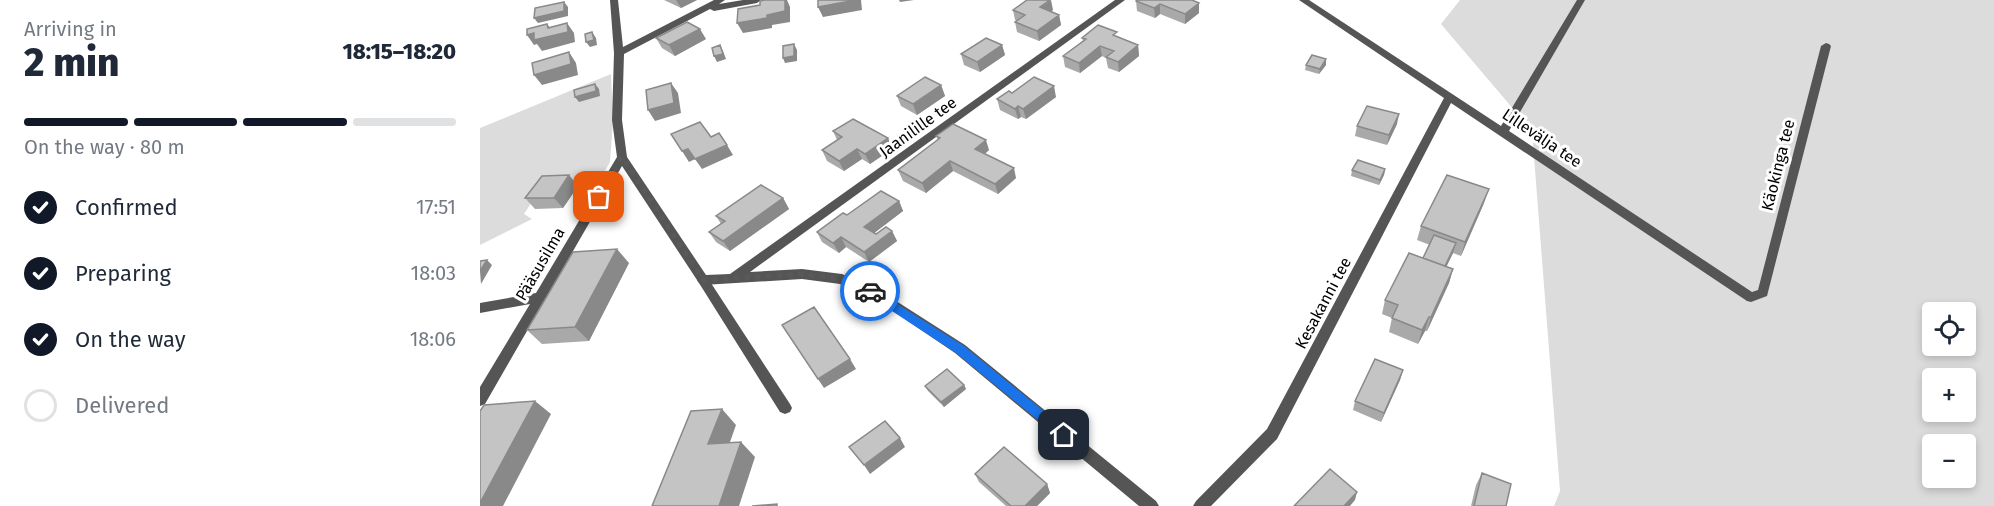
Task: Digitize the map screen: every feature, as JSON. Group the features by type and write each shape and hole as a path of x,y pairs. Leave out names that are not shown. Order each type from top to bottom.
{"street":[{"path":"614,0 619,53 617,120 622,157 785,408"},
{"path":"619,53 721,0"},
{"path":"704,9 757,0"},
{"name":"Jaanilille tee","path":"732,279 1121,0"},
{"name":"Lillevälja tee","path":"1303,0 1751,297 1763,293"},
{"path":"1503,132 1581,0"},
{"name":"Käokinga tee","path":"1763,293 1826,46"},
{"name":"Kesakanni tee","path":"1201,506 1272,434 1449,97"},
{"name":"Pääsusilma","path":"480,400 622,157"},
{"path":"703,280 802,274 842,279 878,295 960,349 1151,506"},
{"path":"480,308 540,297"}],"shaded area":[{"path":"1460,0 1994,0 1994,506 1554,506 1560,491 1532,131 1441,24"},
{"path":"611,74 613,121 610,162 597,184 543,185 524,214 532,219 480,245 480,128"}],"building":[{"path":"785,0 785,11 767,15 767,18 737,23 738,9 760,5 760,1"},
{"path":"818,0 856,0 818,7"},
{"path":"1027,0 1050,0 1040,7 1059,15 1037,31 1015,22 1025,15 1013,10"},
{"path":"1137,0 1192,0 1199,3 1185,14 1160,4 1154,8"},
{"path":"564,2 564,11 534,18 535,8"},
{"path":"687,22 700,29 669,45 656,38"},
{"path":"567,23 568,32 534,40 534,33 527,35 527,29 547,24 548,28"},
{"path":"1098,25 1117,32 1113,35 1138,45 1118,62 1106,57 1114,51 1100,46 1079,63 1063,56 1086,39 1082,38"},
{"path":"592,32 594,40 586,42 585,34"},
{"path":"986,38 1002,45 977,62 961,54"},
{"path":"794,44 794,56 783,58 783,46"},
{"path":"720,45 723,54 714,56 712,48"},
{"path":"569,52 571,64 534,75 532,63"},
{"path":"1312,55 1326,59 1320,69 1306,65"},
{"path":"925,77 941,85 913,104 897,96"},
{"path":"1034,77 1054,86 1023,109 1018,106 1015,109 997,99 1009,91 1012,93"},
{"path":"671,83 674,103 648,110 646,90"},
{"path":"595,84 596,91 575,97 574,90"},
{"path":"1367,106 1399,114 1389,135 1357,126"},
{"path":"853,119 888,138 865,154 857,149 839,161 822,150 842,137 833,131"},
{"path":"700,122 711,137 719,133 727,145 695,159 688,149 682,151 671,134"},
{"path":"953,124 986,140 975,149 1014,168 995,184 950,161 922,183 898,170 940,138 936,136"},
{"path":"1358,160 1385,169 1380,180 1352,170"},
{"path":"569,175 554,198 525,198 542,176"},
{"path":"1447,175 1489,189 1465,242 1421,226"},
{"path":"761,185 783,198 723,241 709,232 725,221 716,216"},
{"path":"881,191 899,201 864,227 876,234 886,227 892,231 864,252 841,237 833,243 817,232 843,213 847,215"},
{"path":"1434,235 1456,243 1445,266 1423,258"},
{"path":"617,249 575,327 527,330 573,252"},
{"path":"1409,253 1453,269 1431,317 1422,330 1392,318 1398,305 1385,300"},
{"path":"487,260 480,271 480,261"},
{"path":"814,307 850,359 818,379 782,325"},
{"path":"1375,359 1403,370 1384,413 1355,401"},
{"path":"947,369 964,385 941,402 925,386"},
{"path":"535,401 480,503 480,411 484,405"},
{"path":"722,409 708,444 741,442 719,506 652,506 691,411"},
{"path":"885,421 900,438 864,465 849,447"},
{"path":"1004,447 1047,484 1025,506 1011,506 975,474"},
{"path":"1330,469 1357,492 1344,506 1294,506"},
{"path":"1482,473 1511,484 1506,506 1474,506"},
{"path":"777,504 777,506 752,506"}],"way so far":[{"path":"599,197 622,157 703,280 802,274 842,279 870,291"}],"route":[{"path":"870,291 960,349 1064,435"}]}
